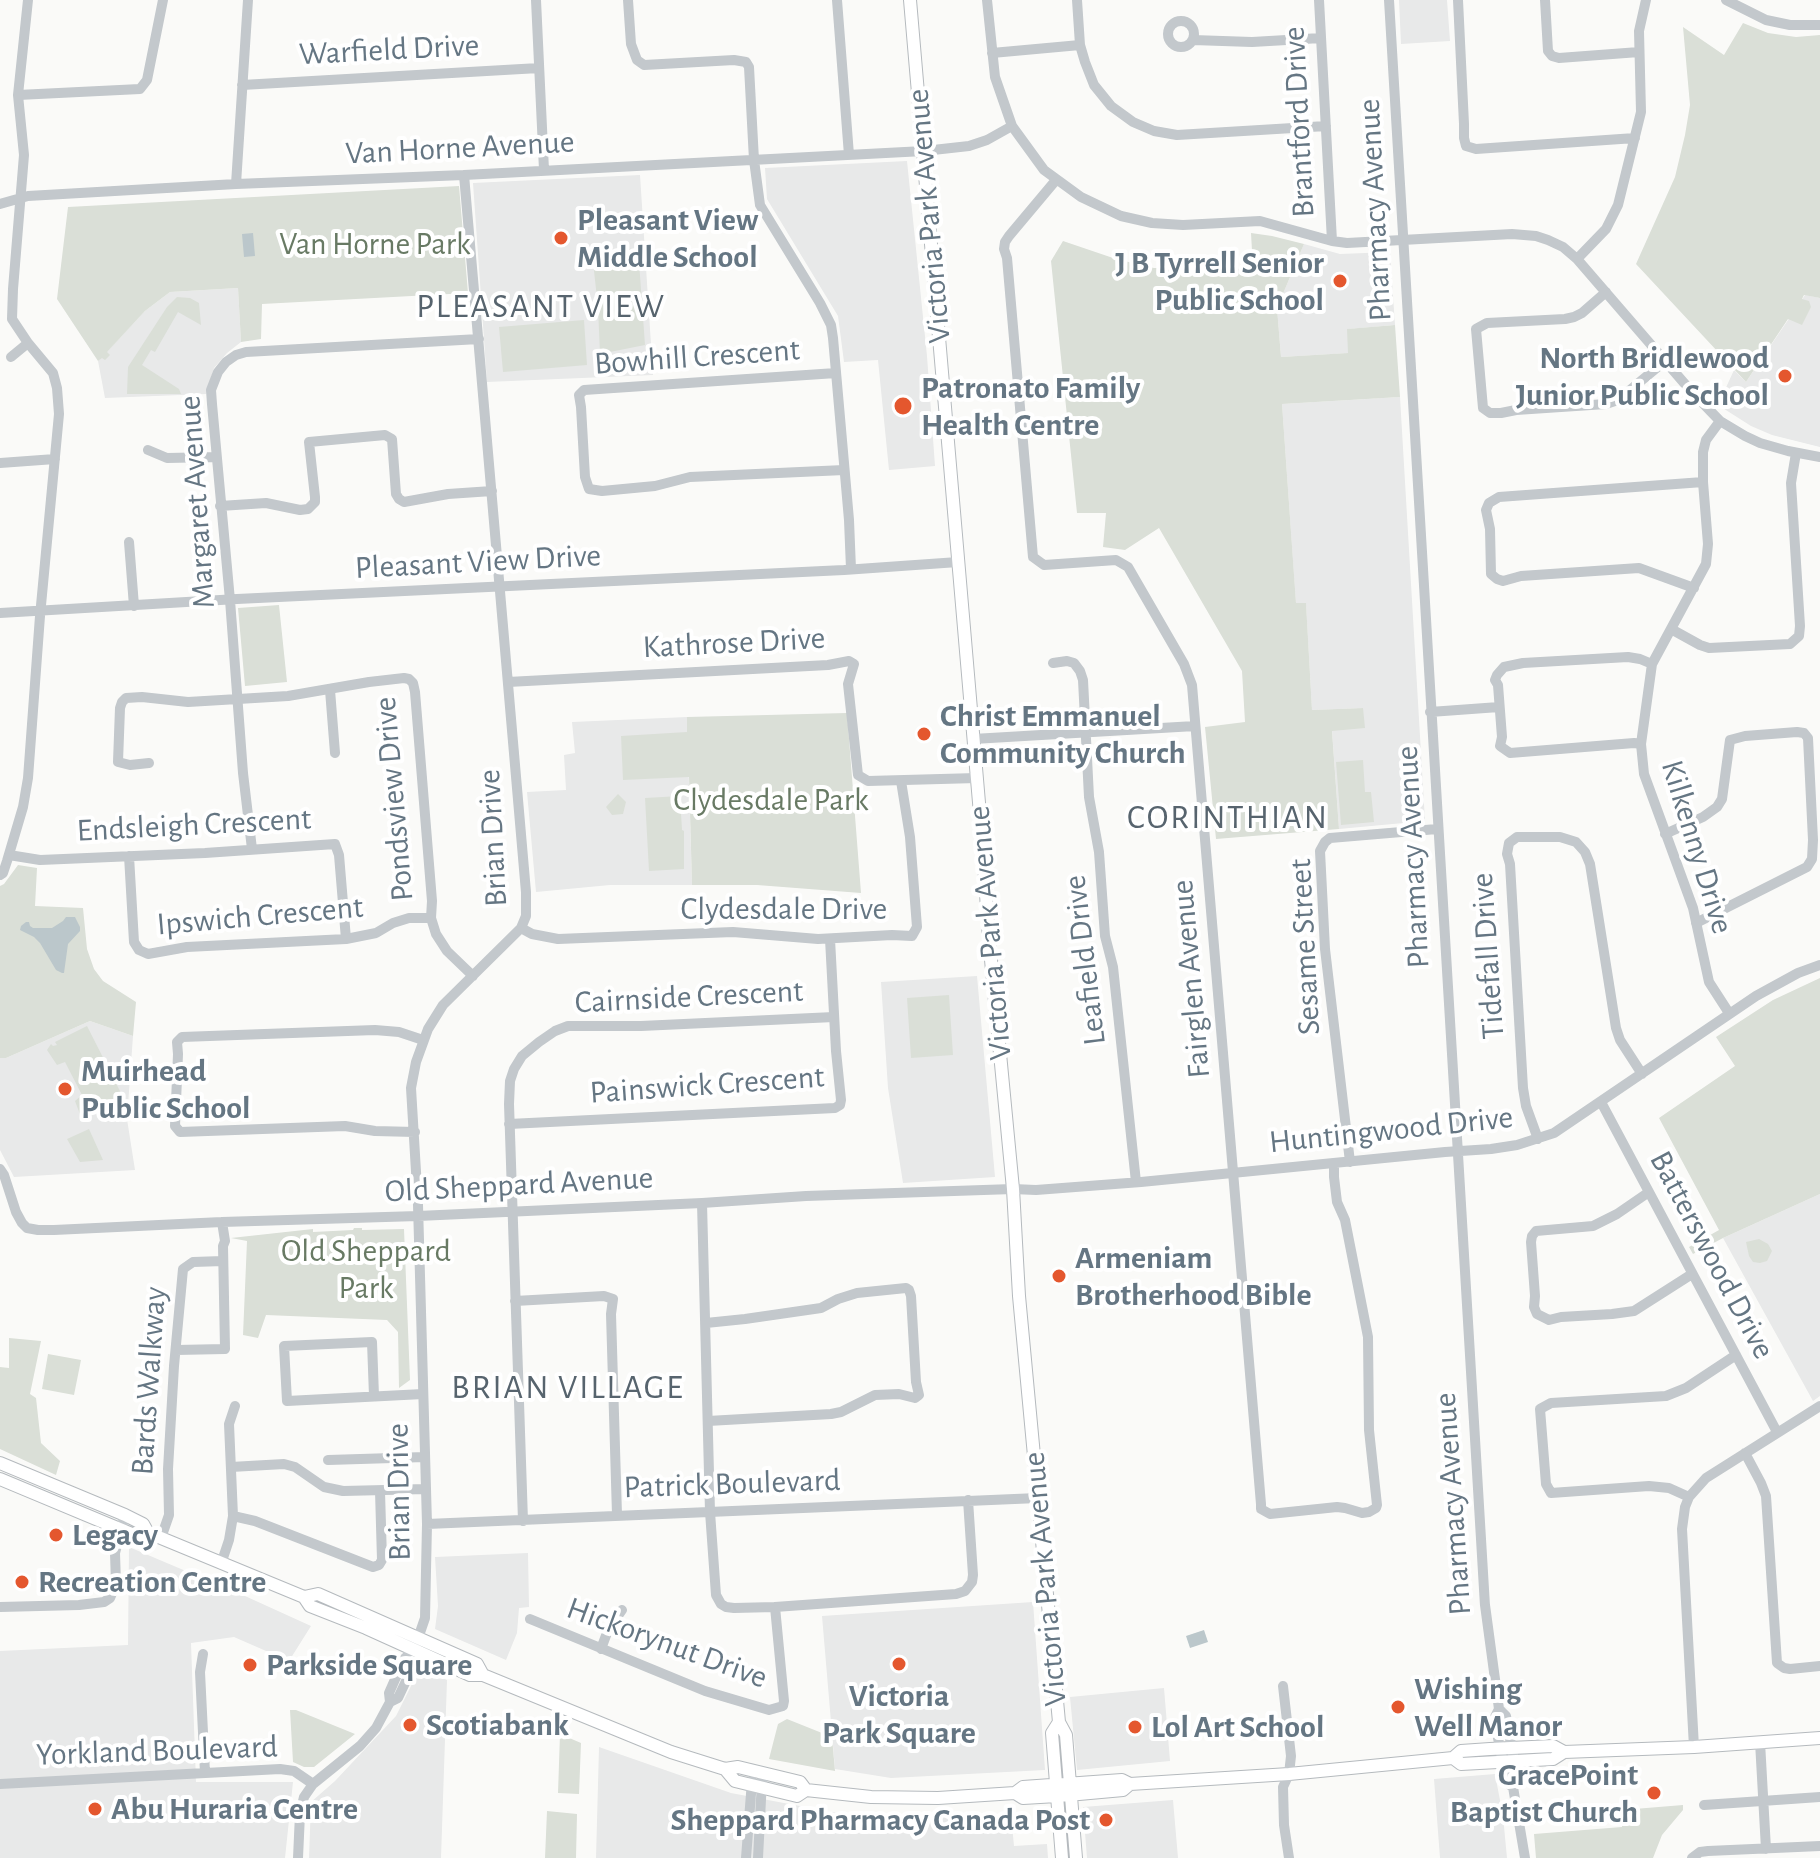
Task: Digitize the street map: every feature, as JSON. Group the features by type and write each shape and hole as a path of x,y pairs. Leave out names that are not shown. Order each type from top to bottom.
{"main road":[{"name":"Victoria Park Avenue","path":"910,0 1013,1189 1019,1296 1059,1722 1066,1735 1076,1858"},
{"path":"0,1463 125,1515 143,1524 148,1533 304,1597 310,1606 416,1644 470,1675 483,1675 644,1741 725,1769 738,1767 800,1782 806,1790"},
{"path":"0,1479 139,1537 148,1533"},
{"name":"Victoria Park Avenue","path":"1059,1722 1052,1733 1062,1858"},
{"path":"725,1769 735,1781 797,1796 806,1790 871,1797 938,1798 1015,1793 1023,1787 1056,1791 1123,1790 1130,1784 1289,1774 1453,1758 1461,1764 1507,1755 1553,1759 1564,1752 1820,1738"}],"street":[{"path":"0,875 23,807 28,778 59,414 53,373 12,319 24,155 18,95 28,0"},
{"path":"18,95 140,89 147,80 163,0"},
{"path":"236,184 248,0"},
{"path":"536,0 544,170"},
{"path":"628,0 631,44 637,60 644,65 734,60 746,62 749,67 754,160 760,205 831,325 851,569"},
{"path":"837,0 849,155"},
{"path":"987,0 997,87 1012,126 1044,170 1094,204 1132,219 1152,223 1183,225 1260,221 1332,241 1353,243 1512,234 1536,236 1557,243 1577,259 1720,421 1760,443 1820,457"},
{"path":"1077,0 1080,45 1094,85 1111,106 1127,119 1154,131 1177,135 1326,126"},
{"name":"Brantford Drive","path":"1319,0 1332,241"},
{"name":"Pharmacy Avenue","path":"1389,0 1485,1605 1499,1709 1506,1716 1507,1755 1517,1782 1513,1787 1525,1858"},
{"path":"1458,0 1466,146 1476,149 1635,138"},
{"path":"1545,0 1548,51 1552,56 1639,52"},
{"path":"1577,259 1606,229 1616,212 1641,112 1640,22 1646,0"},
{"path":"1726,0 1766,20 1790,25 1820,25"},
{"path":"1193,40 1252,42 1321,38"},
{"path":"992,53 1080,45"},
{"name":"Warfield Drive","path":"242,85 539,68"},
{"name":"Van Horne Avenue","path":"0,204 28,196 236,184 924,151 969,146 1012,126"},
{"name":"Brian Drive","path":"313,1784 360,1746 376,1728 390,1702 398,1698 413,1666 416,1644 425,1618 427,1524 411,1088 416,1062 428,1029 443,1005 521,928 526,916 464,175"},
{"name":"Fairglen Avenue","path":"1056,180 1009,236 1004,249 1033,557 1044,565 1116,560 1128,567 1192,685 1261,1509 1270,1514 1345,1508 1362,1513 1377,1505 1369,1430 1368,1337 1345,1220 1337,1202 1334,1163"},
{"path":"1606,292 1574,317 1487,323 1476,329 1483,408 1490,413 1501,413 1606,404 1624,395 1665,361"},
{"name":"Margaret Avenue","path":"252,849 211,390 218,372 226,362 246,352 479,339"},
{"path":"11,357 28,343"},
{"name":"Bowhill Crescent","path":"836,373 584,390 579,397 585,477 589,489 602,491 655,486 690,477 844,470"},
{"name":"Kilkenny Drive","path":"1720,421 1704,446 1703,482 1708,537 1704,570 1652,664 1641,744 1644,774 1693,908 1709,982 1729,1013"},
{"path":"220,506 266,503 308,509 315,502 309,442 385,435 394,443 396,494 404,502 448,494 492,491"},
{"path":"148,450 167,458 216,457"},
{"path":"1671,629 1709,648 1790,644 1799,636 1791,483 1796,453"},
{"path":"0,463 55,459"},
{"path":"1694,588 1639,568 1521,576 1503,581 1497,579 1491,574 1490,529 1486,510 1489,503 1499,497 1703,482"},
{"path":"129,542 134,606"},
{"name":"Pleasant View Drive","path":"0,613 958,562"},
{"path":"1641,744 1510,753 1500,746 1502,737 1495,680 1500,670 1509,665 1628,657 1652,664"},
{"name":"Kathrose Drive","path":"508,682 853,662 848,684 856,772 868,781 901,781"},
{"name":"Leafield Drive","path":"1053,663 1074,663 1083,680 1089,797 1099,852 1105,936 1113,967 1136,1182"},
{"name":"Pondsview Drive","path":"149,763 130,765 118,762 120,708 126,698 188,702 288,696 404,678 413,683 426,818 431,918 436,934 447,951 473,976"},
{"path":"330,690 335,753"},
{"path":"1430,712 1499,707"},
{"path":"973,739 1195,726"},
{"path":"1665,834 1703,817 1717,807 1722,799 1730,740 1797,732 1804,733 1808,738 1812,859 1807,867 1696,923"},
{"path":"901,781 977,778"},
{"name":"Clydesdale Drive","path":"521,928 530,934 558,939 733,932 830,939 912,936 917,927 910,837 901,781"},
{"name":"Sesame Street","path":"1350,1162 1325,949 1319,858 1321,846 1330,838 1437,829"},
{"name":"Tidefall Drive","path":"1538,1139 1523,1088 1507,854 1513,839 1560,837 1576,842 1585,852 1589,860 1616,1028 1620,1040 1642,1074"},
{"name":"Endsleigh Crescent","path":"9,855 40,860 335,844 339,855 346,939"},
{"name":"Ipswich Crescent","path":"129,856 134,942 144,953 155,954 187,947 346,939 376,933 409,918 431,918"},
{"name":"Painswick Crescent","path":"509,1124 835,1108 841,1100 830,939"},
{"name":"Huntingwood Drive","path":"1013,1189 1136,1182 1517,1145 1554,1133 1729,1013 1775,984 1820,965"},
{"name":"Cairnside Crescent","path":"523,1521 509,1124 510,1081 522,1056 555,1031 568,1026 641,1026 834,1017"},
{"path":"415,1132 375,1131 345,1126 180,1132 175,1126 177,1042 182,1037 375,1030 399,1032 423,1040"},
{"name":"Batterswood Drive","path":"1601,1102 1777,1432"},
{"name":"Old Sheppard Avenue","path":"0,1169 16,1212 27,1228 38,1230 222,1225 806,1196 1013,1189"},
{"path":"1649,1192 1593,1226 1536,1231 1531,1242 1534,1307 1537,1314 1549,1320 1634,1311 1692,1274"},
{"path":"702,1203 710,1512 718,1600 726,1607 734,1608 775,1607 965,1591 973,1575 968,1500"},
{"path":"176,1350 225,1349 225,1241 222,1225"},
{"name":"Bards Walkway","path":"161,1538 169,1515 168,1482 183,1269 192,1262 223,1261"},
{"path":"706,1323 821,1308 857,1293 906,1288 911,1296 919,1395 915,1398 899,1394 875,1395 831,1414 708,1421"},
{"path":"515,1301 604,1296 613,1299 617,1515"},
{"path":"374,1396 372,1342 284,1346 287,1401 423,1394"},
{"path":"1689,1497 1669,1488 1649,1486 1551,1493 1546,1484 1540,1409 1551,1403 1666,1396 1686,1388 1736,1355"},
{"path":"221,1564 233,1516 229,1424 235,1406"},
{"path":"1694,1747 1682,1529 1685,1507 1689,1497 1706,1478 1820,1406"},
{"path":"1745,1453 1766,1496 1777,1663 1790,1669 1820,1666"},
{"path":"328,1460 425,1457"},
{"path":"231,1467 284,1464 295,1467 324,1487 343,1491 426,1489"},
{"path":"233,1516 255,1521 373,1567 382,1560 380,1491"},
{"name":"Patrick Boulevard","path":"427,1524 1038,1498"},
{"path":"0,1607 60,1606 104,1602 110,1598 115,1589 115,1553 125,1515"},
{"name":"Hickorynut Drive","path":"530,1619 705,1691 764,1710 775,1710 783,1706 784,1698 775,1607"},
{"path":"601,1649 608,1630 622,1610"},
{"path":"203,1654 200,1672 205,1773"},
{"path":"1283,1686 1291,1756 1282,1794 1289,1858"},
{"path":"1760,1742 1766,1849"},
{"name":"Yorkland Boulevard","path":"0,1784 280,1769 294,1771 313,1784"},
{"path":"757,1772 758,1858"},
{"path":"298,1858 300,1814 304,1797 313,1784"},
{"path":"746,1858 757,1788"},
{"path":"1704,1805 1820,1797"},
{"path":"1692,1858 1708,1851 1820,1846"}],"shaded area":[{"path":"1399,0 1447,0 1450,41 1401,44"},
{"path":"907,161 935,466 889,470 878,360 844,362 838,316 767,199 765,168"},
{"name":"Pleasant View Middle School","path":"640,175 653,375 487,382 473,183"},
{"path":"253,233 255,256 244,257 242,234"},
{"name":"J B Tyrrell Senior Public School","path":"1304,244 1340,254 1390,252 1395,325 1348,329 1349,353 1281,357 1277,308"},
{"path":"238,288 241,342 214,368 206,394 105,398 98,361 145,311 170,292"},
{"name":"North Bridlewood Junior Public School","path":"1805,295 1820,298 1820,447 1772,435 1718,405 1734,370 1746,382"},
{"path":"1400,397 1425,821 1339,829 1332,730 1363,708 1312,710 1306,604 1296,604 1282,404"},
{"path":"687,717 692,885 610,885 536,892 527,792 566,790 564,755 575,753 572,722"},
{"path":"66,917 75,917 80,931 68,944 62,973 56,970 40,943 20,930 26,922 33,928 52,928"},
{"path":"977,976 995,1177 903,1183 888,1088 881,982"},
{"name":"Muirhead Public School","path":"90,1021 133,1036 127,1119 135,1170 14,1177 0,1150 0,1058"},
{"path":"1820,1194 1820,1396 1813,1401 1723,1238"},
{"path":"129,1547 311,1626 289,1661 234,1637 191,1643 196,1782 293,1782 285,1858 0,1858 0,1651 128,1645"},
{"path":"528,1553 529,1607 519,1608 517,1633 506,1660 435,1629 438,1606 435,1557"},
{"path":"1033,1602 1045,1770 891,1778 835,1769 822,1616"},
{"path":"1204,1630 1208,1642 1190,1648 1186,1636"},
{"path":"420,1668 447,1680 441,1858 309,1858 311,1802 396,1716"},
{"path":"1164,1688 1170,1761 1077,1770 1070,1697"},
{"path":"599,1747 731,1793 842,1814 1011,1815 1014,1846 1047,1844 1048,1858 596,1858"},
{"path":"1495,1774 1507,1858 1440,1858 1434,1779"},
{"path":"1173,1800 1178,1858 1087,1858 1083,1807"}],"green space":[{"path":"1743,23 1768,33 1796,37 1820,35 1820,298 1804,295 1802,299 1809,301 1811,307 1802,325 1788,319 1746,382 1636,264 1675,177 1685,135 1690,105 1683,27 1724,55"},
{"name":"Van Horne Park","path":"459,186 468,293 262,304 261,339 241,342 238,288 170,292 145,311 107,352 110,355 105,360 102,358 98,361 57,299 68,207"},
{"path":"1251,233 1304,244 1277,308 1281,357 1348,353 1347,329 1395,325 1400,397 1282,404 1296,603 1306,603 1312,710 1363,708 1365,728 1332,731 1339,829 1216,839 1205,727 1245,722 1242,671 1159,528 1125,550 1103,547 1106,513 1077,513 1051,261 1063,241 1154,268 1253,269"},
{"path":"638,248 645,345 600,354 592,253"},
{"path":"177,297 190,298 199,303 201,325 178,312 155,352 151,350 142,365 179,389 181,394 127,394 128,367 167,307"},
{"path":"584,320 587,365 503,372 499,327"},
{"path":"279,605 287,682 245,686 238,608"},
{"name":"Clydesdale Park","path":"847,713 861,893 757,885 692,885 689,777 623,780 621,736 687,732 687,717"},
{"path":"1363,760 1365,792 1371,792 1374,822 1341,825 1336,762"},
{"path":"618,794 626,802 623,814 612,815 606,807"},
{"path":"680,796 684,869 649,871 645,798"},
{"path":"18,865 37,868 35,906 83,908 87,949 94,969 103,981 136,1002 133,1036 90,1021 0,1058 0,886"},
{"path":"1820,978 1820,1194 1693,1254 1689,1247 1719,1230 1659,1118 1735,1066 1716,1037 1773,1000"},
{"path":"949,995 953,1055 911,1058 907,998"},
{"path":"87,1026 124,1099 92,1115 89,1111 87,1116 81,1117 75,1101 82,1095 65,1062 57,1065 47,1050 51,1044 57,1045 55,1042"},
{"path":"89,1129 103,1160 80,1162 67,1139"},
{"name":"Old Sheppard Park","path":"354,1228 404,1229 410,1380 399,1388 398,1332 387,1320 266,1315 258,1338 243,1335 247,1241 231,1238"},
{"path":"1759,1239 1768,1244 1772,1251 1767,1261 1760,1263 1753,1262 1749,1256 1746,1242"},
{"path":"9,1338 41,1341 30,1394 36,1398 41,1443 60,1461 56,1475 0,1449 0,1367 9,1368"},
{"path":"48,1354 81,1360 74,1395 42,1389"},
{"path":"290,1710 355,1734 314,1767 304,1767 293,1762"},
{"path":"787,1719 832,1737 835,1771 769,1759 778,1724"},
{"path":"560,1734 581,1743 579,1794 558,1793"},
{"path":"1683,1805 1683,1810 1662,1835 1653,1858 1536,1858 1534,1834 1622,1827 1622,1810"},
{"path":"547,1811 577,1814 576,1858 545,1858"}],"place":[{"name":"Pleasant View Middle School","path":"561,238"},
{"name":"J B Tyrrell Senior Public School","path":"1340,281"},
{"name":"North Bridlewood Junior Public School","path":"1785,376"},
{"name":"Patronato Family Health Centre","path":"903,406"},
{"name":"Christ Emmanuel Community Church","path":"924,734"},
{"name":"Muirhead Public School","path":"65,1089"},
{"name":"Armeniam Brotherhood Bible","path":"1059,1276"},
{"name":"Legacy","path":"56,1535"},
{"name":"Recreation Centre","path":"22,1582"},
{"name":"Victoria Park Square","path":"899,1664"},
{"name":"Parkside Square","path":"250,1665"},
{"name":"Wishing Well Manor","path":"1398,1707"},
{"name":"Scotiabank","path":"410,1725"},
{"name":"Lol Art School","path":"1135,1727"},
{"name":"GracePoint Baptist Church","path":"1654,1793"},
{"name":"Abu Huraria Centre","path":"95,1809"},
{"name":"Sheppard Pharmacy Canada Post","path":"1106,1820"}],"district":[{"name":"PLEASANT VIEW","path":"541,307"},
{"name":"CORINTHIAN","path":"1228,818"},
{"name":"BRIAN VILLAGE","path":"568,1388"}]}
